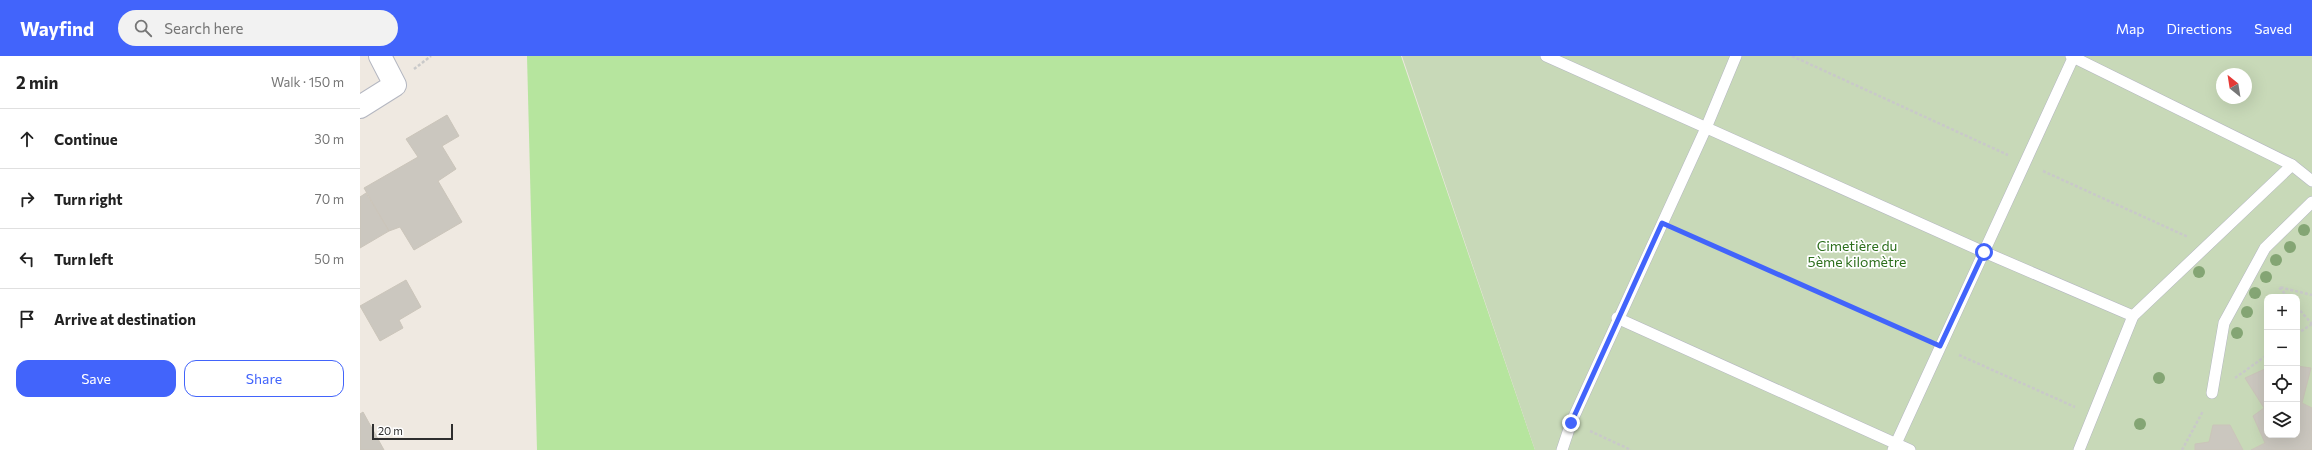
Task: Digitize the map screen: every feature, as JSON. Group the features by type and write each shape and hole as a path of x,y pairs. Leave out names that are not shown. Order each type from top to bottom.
{"street":[{"path":"360,107 395,85 380,56"}],"lane":[{"path":"1546,56 1984,252 2133,316"},
{"path":"1562,450 1571,423 1617,318 1706,128 1736,56"},
{"path":"1894,447 2073,56 2292,165 2312,181"},
{"path":"2080,450 2133,316 2292,165"},
{"path":"2212,393 2224,323 2265,248 2312,202"},
{"path":"1617,318 1894,447 1910,450"}],"path":[{"path":"1792,56 2189,238"},
{"path":"1662,223 1940,346 2093,416"},
{"path":"2285,294 2279,287 2312,295"},
{"path":"2300,310 2312,324 2300,332"},
{"path":"2182,450 2212,393 2264,357"},
{"path":"1571,423 1631,450"}],"green space":[{"path":"527,56 1401,56 1535,450 537,450"},
{"name":"Cimetière du 5ème kilomètre","path":"1402,56 2312,56 2312,450 1535,450"}],"building":[{"path":"447,115 459,136 442,146 456,169 438,181 462,222 414,250 400,227 389,231 364,188 418,157 406,139"},
{"path":"366,193 389,231 360,248 360,197"},
{"path":"406,280 421,307 399,320 403,328 380,341 360,306"},
{"path":"2300,366 2311,368 2302,403 2312,408 2312,450 2251,450 2265,443 2253,416 2264,408 2264,438 2300,438"},
{"path":"2264,369 2264,408 2245,378"},
{"path":"363,412 384,450 360,450 360,414"},
{"path":"2213,425 2230,425 2243,450 2195,450 2195,444 2209,442"}],"route":[{"path":"1571,423 1617,318 1662,223 1940,346 1984,252"}]}
